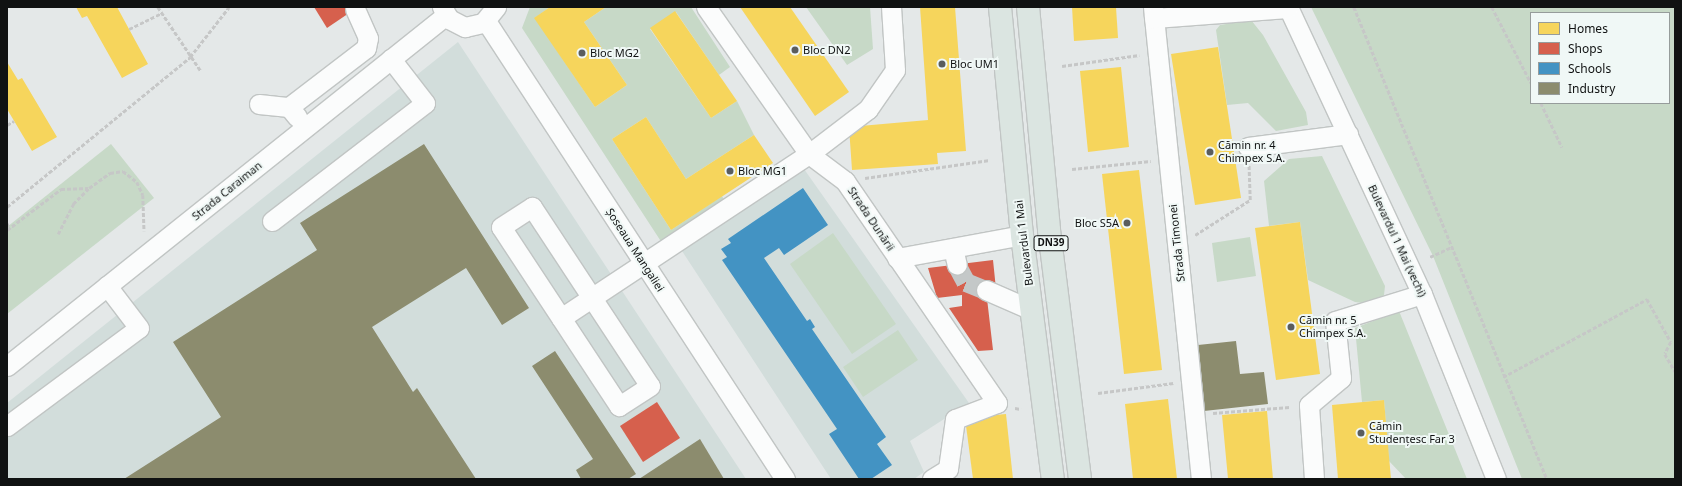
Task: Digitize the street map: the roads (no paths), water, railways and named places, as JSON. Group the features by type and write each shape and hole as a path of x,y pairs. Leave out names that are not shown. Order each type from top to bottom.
{"main road":[{"name":"Bulevardul 1 Mai","path":"1000,7 1022,235 1053,479"},
{"name":"DN39","path":"1028,7 1049,230 1080,479"}],"street":[{"name":"Strada Dunării","path":"706,7 809,154 845,181 997,403 955,419 948,469 932,479"},
{"path":"561,318 809,154 868,109 895,70 891,7"},
{"path":"1153,12 1288,8"},
{"name":"Bulevardul 1 Mai (vechi)","path":"1288,8 1422,294 1496,479"},
{"path":"260,104 289,107 366,48 368,38 355,9"},
{"path":"444,11 465,27 491,14"},
{"name":"Strada Caraiman","path":"7,366 391,59 444,11"},
{"name":"Strada Timonei","path":"1153,12 1201,479"},
{"name":"Șoseaua Mangaliei","path":"491,14 644,264 785,479"},
{"path":"272,221 425,103 391,59"},
{"path":"289,107 306,127"},
{"path":"1248,147 1348,134"},
{"path":"532,207 650,386 619,406 561,318 501,227 532,207"},
{"path":"897,258 955,256 1022,235"},
{"path":"7,426 139,328 107,286"},
{"path":"986,290 1032,310"},
{"path":"1314,479 1309,405 1341,378 1335,321 1422,294"}],"tunnel":[{"path":"957,265 966,282 986,290"}],"place":[{"name":"Bloc DN2","path":"795,50"},
{"name":"Bloc MG2","path":"582,53"},
{"name":"Bloc UM1","path":"942,64"},
{"name":"Cămin nr. 4 Chimpex S.A.","path":"1210,152"},
{"name":"Bloc MG1","path":"730,171"},
{"name":"Bloc S5A","path":"1127,223"},
{"name":"Cămin nr. 5 Chimpex S.A.","path":"1291,327"},
{"name":"Cămin Studențesc Far 3","path":"1361,433"}]}
